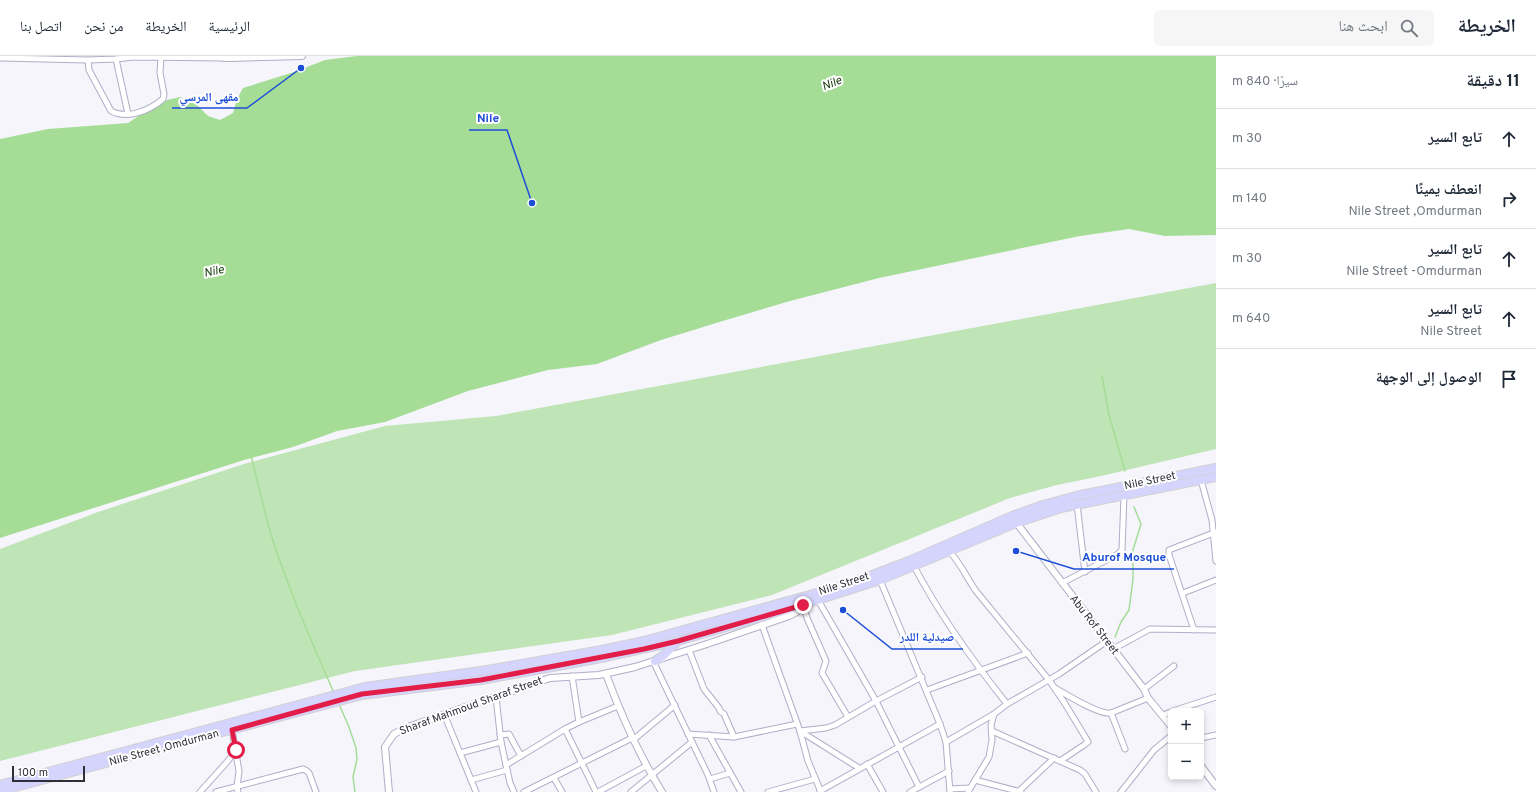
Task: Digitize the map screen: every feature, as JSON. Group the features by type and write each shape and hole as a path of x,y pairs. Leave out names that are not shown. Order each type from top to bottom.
{"main road":[{"name":"Nile Street","path":"346,695 481,680 678,641 803,605 880,580 950,552 1043,505 1076,496 1216,468"},
{"name":"Nile Street","path":"346,695 378,684 481,671 602,650 644,641 846,585 1014,520 1077,504 1216,477"},
{"path":"654,661 664,655 689,629"},
{"path":"0,785 346,695"},
{"name":"Nile Street ,Omdurman","path":"0,791 232,730 326,700"}],"street":[{"path":"0,58 116,60 134,57 302,56"},
{"path":"88,60 89,70 111,111 115,114 128,114 142,112 163,100 164,94 160,74 161,57"},
{"path":"116,60 128,114"},
{"path":"1201,480 1212,520 1216,561"},
{"path":"1062,583 1122,550 1124,495"},
{"path":"1077,504 1084,572"},
{"name":"Abu Rof Street","path":"1014,520 1144,689 1148,698 1168,722"},
{"path":"1194,630 1183,593 1169,555 1169,550 1214,533"},
{"path":"950,552 960,563 966,577 976,591 1049,680 1088,742 1060,761"},
{"path":"914,566 952,631 1007,704"},
{"path":"880,580 922,677 940,724 946,742 950,790 969,790 976,780 989,757 991,749 991,725 994,714"},
{"path":"1183,593 1216,580"},
{"path":"818,600 876,701 919,787"},
{"path":"803,605 826,662 822,674 848,717"},
{"name":"Sharaf Mahmoud Sharaf Street","path":"389,792 385,747 388,741 398,731 550,678 606,674 654,661 794,614 803,605"},
{"path":"762,625 800,731 806,754 821,791 940,724"},
{"path":"1113,649 1150,629 1215,631"},
{"path":"946,742 1049,680 1107,641"},
{"path":"689,650 704,689 720,711 724,714 734,737"},
{"path":"927,690 1028,653"},
{"path":"654,661 710,779 714,792"},
{"path":"1144,689 1174,666"},
{"path":"606,674 632,739 662,792"},
{"path":"572,676 579,722"},
{"path":"800,731 826,728 835,725 876,701 922,677"},
{"path":"1054,688 1090,707 1106,713 1111,713 1148,698"},
{"path":"496,697 501,742 514,792"},
{"path":"1181,708 1216,697"},
{"path":"524,792 632,739 675,705"},
{"path":"471,780 507,768 521,756 565,729 618,706"},
{"path":"1163,714 1168,712"},
{"path":"1111,713 1125,749"},
{"path":"444,714 476,792"},
{"path":"688,734 734,737 797,724"},
{"path":"565,729 597,792 646,766"},
{"path":"232,730 239,771 238,789"},
{"path":"800,731 860,768"},
{"path":"992,731 1083,771 1096,792"},
{"path":"500,735 509,734 521,756"},
{"path":"709,735 741,792"},
{"path":"1204,737 1216,735"},
{"path":"1121,792 1154,750 1168,738"},
{"path":"460,753 501,742"},
{"path":"631,792 692,742"},
{"path":"200,792 236,750"},
{"path":"976,780 1020,792 1054,758"},
{"path":"867,764 883,792"},
{"path":"216,792 238,789 302,769 309,773 316,792"},
{"path":"1204,770 1216,786"},
{"path":"910,792 949,771"},
{"path":"710,779 730,773"},
{"path":"554,778 562,792"},
{"path":"768,792 781,790 815,779"}],"shaded area":[{"path":"1216,283 1216,449 1057,485 1010,498 772,595 612,635 355,671 0,761 0,549 98,512 244,464 385,426 496,416"}],"water":[{"path":"357,56 1216,56 1216,235 1165,236 1129,229 1080,236 879,278 790,301 726,320 661,340 597,364 548,370 468,391 385,422 337,431 293,447 244,460 0,538 0,139 48,129 128,123 159,102 180,97 197,105 208,116 220,120 233,113 237,99 243,88 294,72 325,60"}],"waterway":[{"path":"1102,376 1109,415 1125,471"},
{"path":"251,456 275,547 296,603 334,693"},
{"path":"1115,637 1121,622 1129,610 1133,579 1133,550 1141,524 1134,507"},
{"path":"339,704 356,748 357,759 353,777 355,792"}],"place":[{"name":"مقهى المرسي","path":"301,68"},
{"name":"Nile","path":"532,203"},
{"name":"Aburof Mosque","path":"1016,551"},
{"name":"صيدلية اللدر","path":"843,610"}],"route":[{"path":"236,750 232,730 362,694 481,680 601,658 678,641 803,605"}]}
